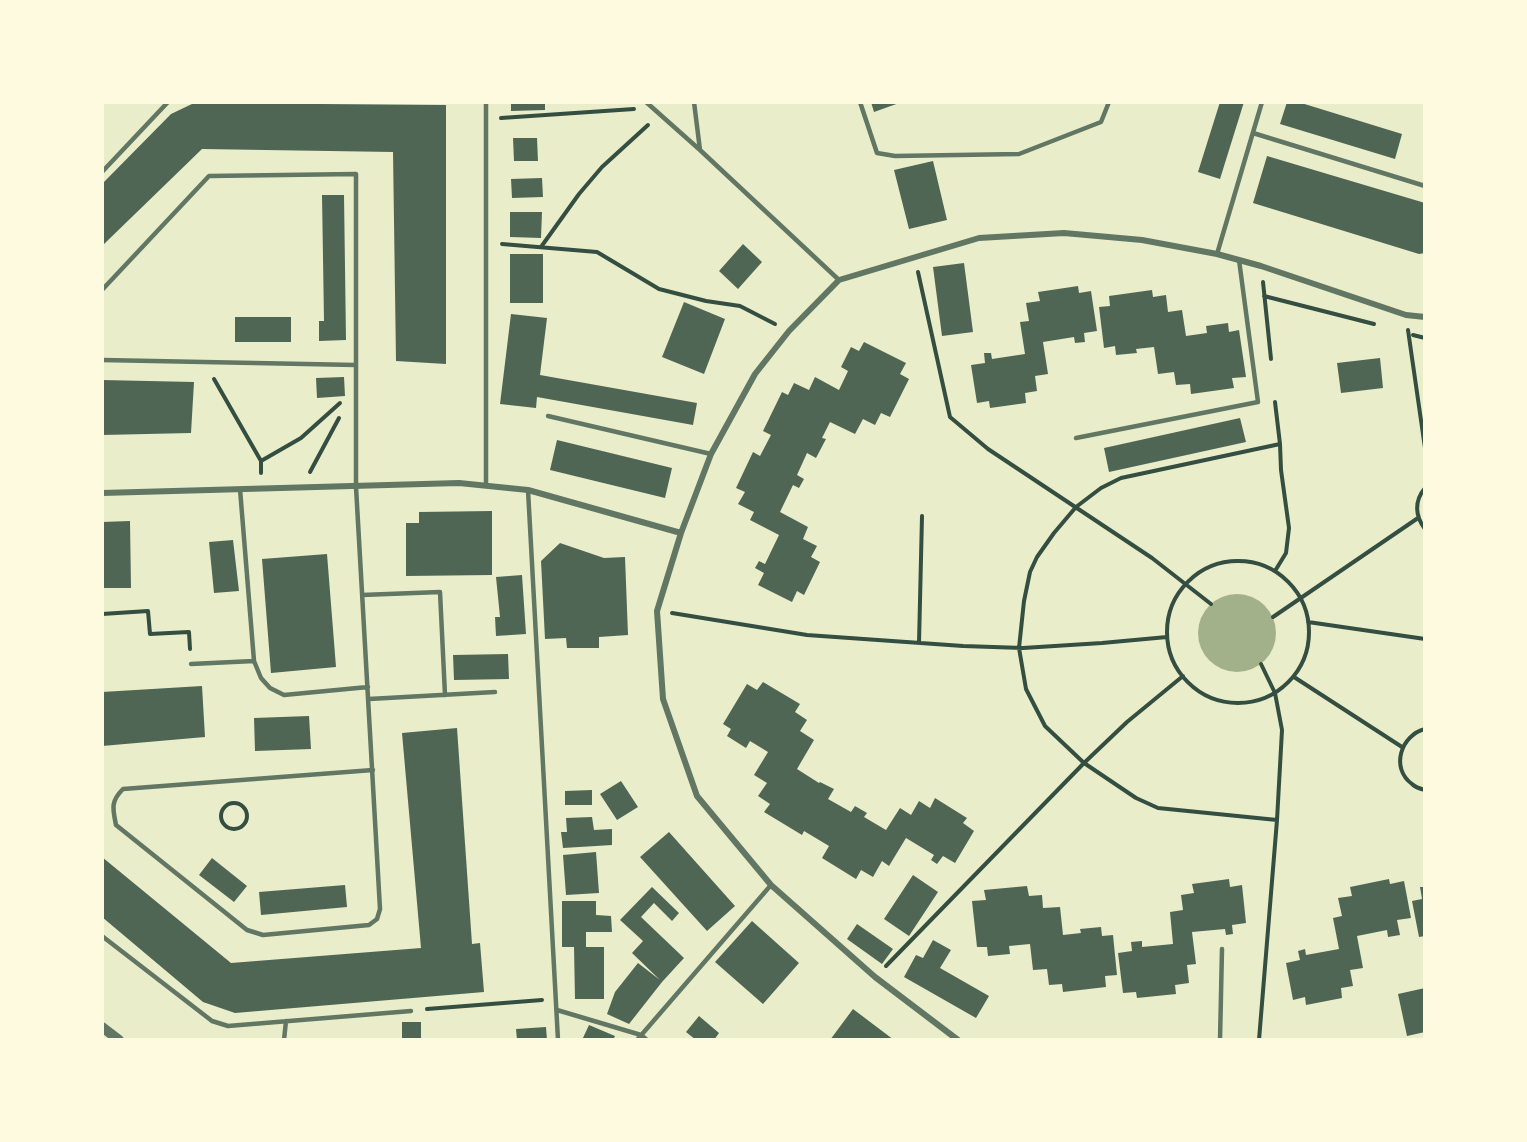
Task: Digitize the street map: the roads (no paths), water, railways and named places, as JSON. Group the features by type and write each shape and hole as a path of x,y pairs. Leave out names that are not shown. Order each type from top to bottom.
{"street":[{"path":"958,1040 875,977 771,885 697,796 663,699 657,611 681,533 711,454 756,374 789,331 839,280 979,238 1064,233 1142,240 1217,254 1406,315 1425,317"},
{"path":"102,493 459,483 528,490 681,533"},
{"path":"102,1027 118,1040"}],"lane":[{"path":"102,172 168,102"},
{"path":"486,102 486,486"},
{"path":"646,102 839,280"},
{"path":"694,102 700,150"},
{"path":"860,102 878,153 895,156 1019,154 1101,122 1109,102"},
{"path":"1217,254 1262,102"},
{"path":"1253,133 1425,186"},
{"path":"102,290 209,176 356,174 356,487 369,699 373,770 380,909 376,919 369,925 263,934 247,930 116,825 113,808 116,796 123,789 373,770"},
{"path":"1076,438 1258,402 1239,260"},
{"path":"102,360 356,365"},
{"path":"548,416 711,454"},
{"path":"240,489 255,661 261,678 270,688 284,695 368,687"},
{"path":"528,490 558,1040"},
{"path":"362,595 440,592 445,695"},
{"path":"191,664 255,661"},
{"path":"369,699 495,692"},
{"path":"637,1040 771,885"},
{"path":"102,936 212,1021 228,1026 411,1011"},
{"path":"1220,1040 1222,950"},
{"path":"556,1010 641,1035 647,1040"},
{"path":"284,1040 286,1021"}]}
